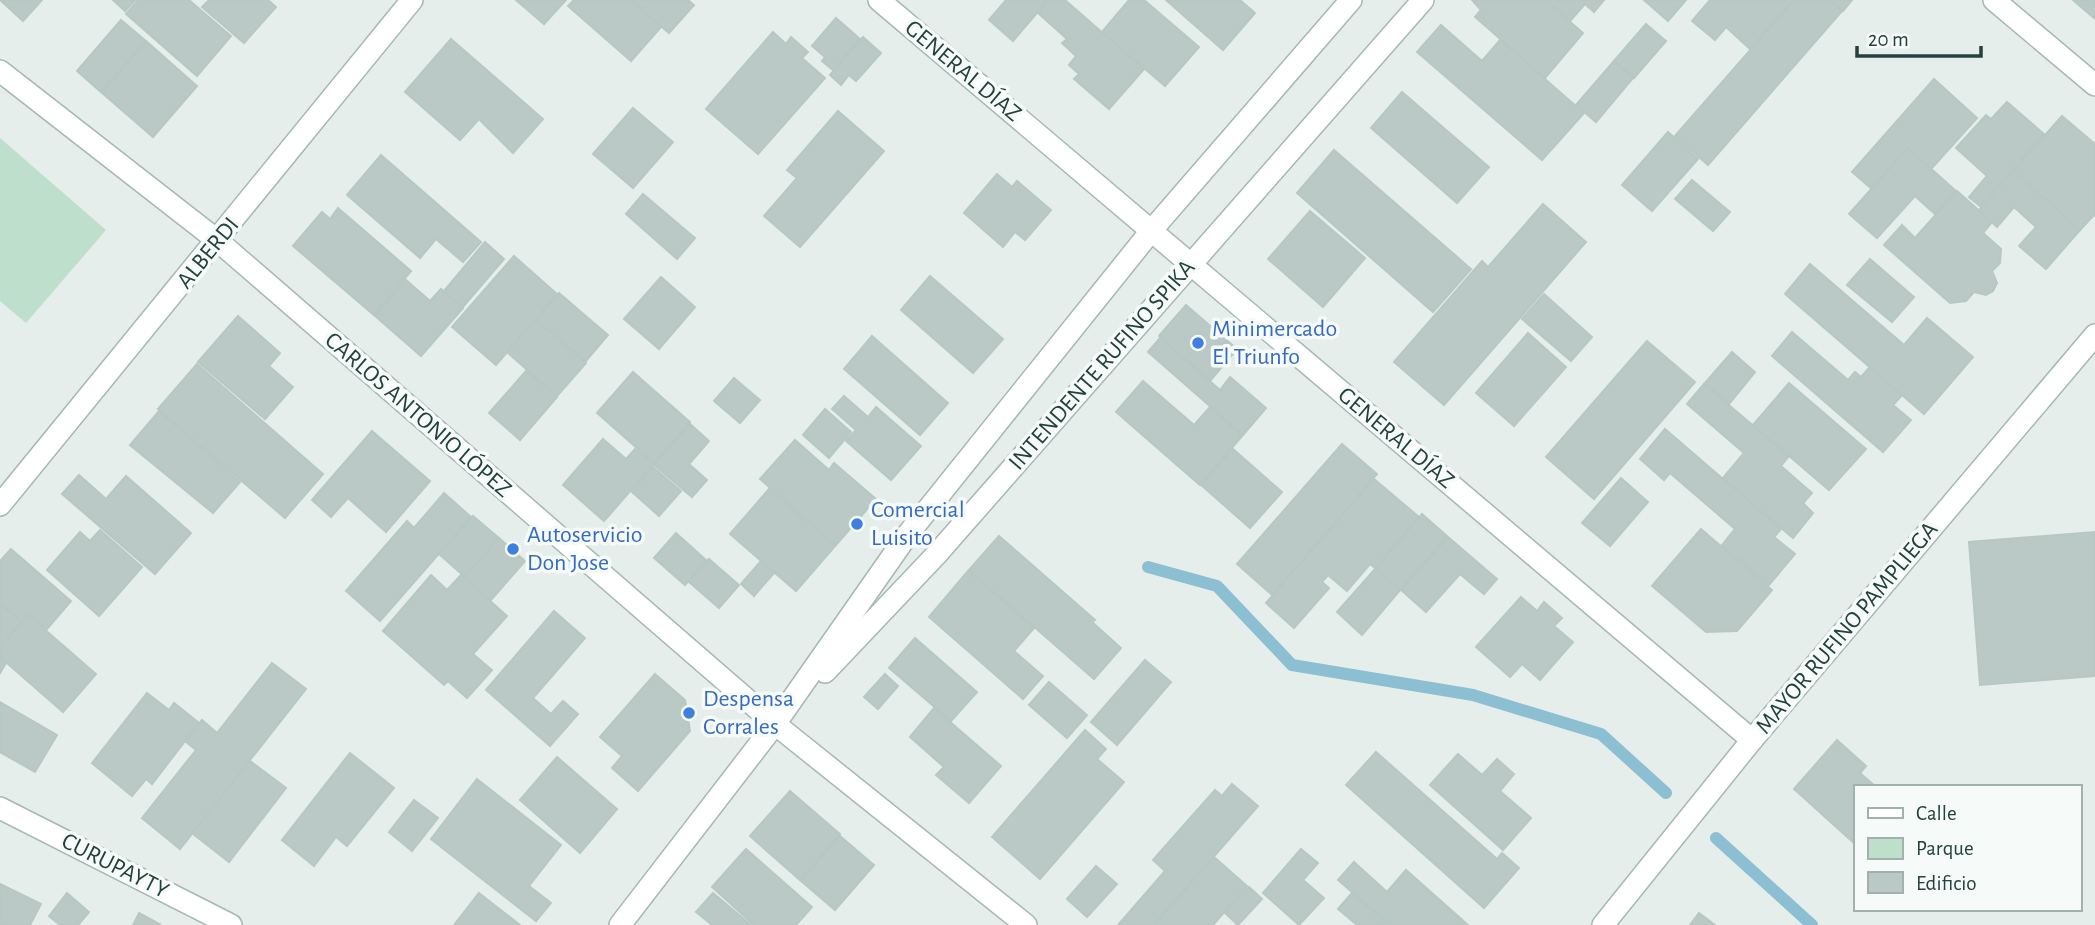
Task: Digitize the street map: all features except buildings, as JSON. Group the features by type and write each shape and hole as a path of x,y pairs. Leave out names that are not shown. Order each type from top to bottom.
{"street":[{"name":"ALBERDI","path":"0,505 218,242 412,0"},
{"name":"GENERAL DÍAZ","path":"879,0 1752,740"},
{"name":"INTENDENTE RUFINO SPIKA","path":"620,925 775,724 908,534 1151,231 1350,0"},
{"name":"INTENDENTE RUFINO SPIKA","path":"775,724 936,555 1423,0"},
{"path":"1994,0 2095,85"},
{"name":"CARLOS ANTONIO LÓPEZ","path":"0,71 218,242 775,724 1026,925"},
{"name":"MAYOR RUFINO PAMPLIEGA","path":"1603,925 1752,740 2095,335"},
{"name":"CURUPAYTY","path":"0,808 230,925"}],"green space":[{"path":"0,138 106,230 26,323 0,301"}],"waterway":[{"path":"1148,567 1217,586 1292,665 1473,695 1601,734 1666,793"},
{"path":"1716,838 1812,925"}],"place":[{"name":"Minimercado El Triunfo","path":"1198,343"},
{"name":"Comercial Luisito","path":"857,524"},
{"name":"Autoservicio Don Jose","path":"513,549"},
{"name":"Despensa Corrales","path":"689,713"}]}
